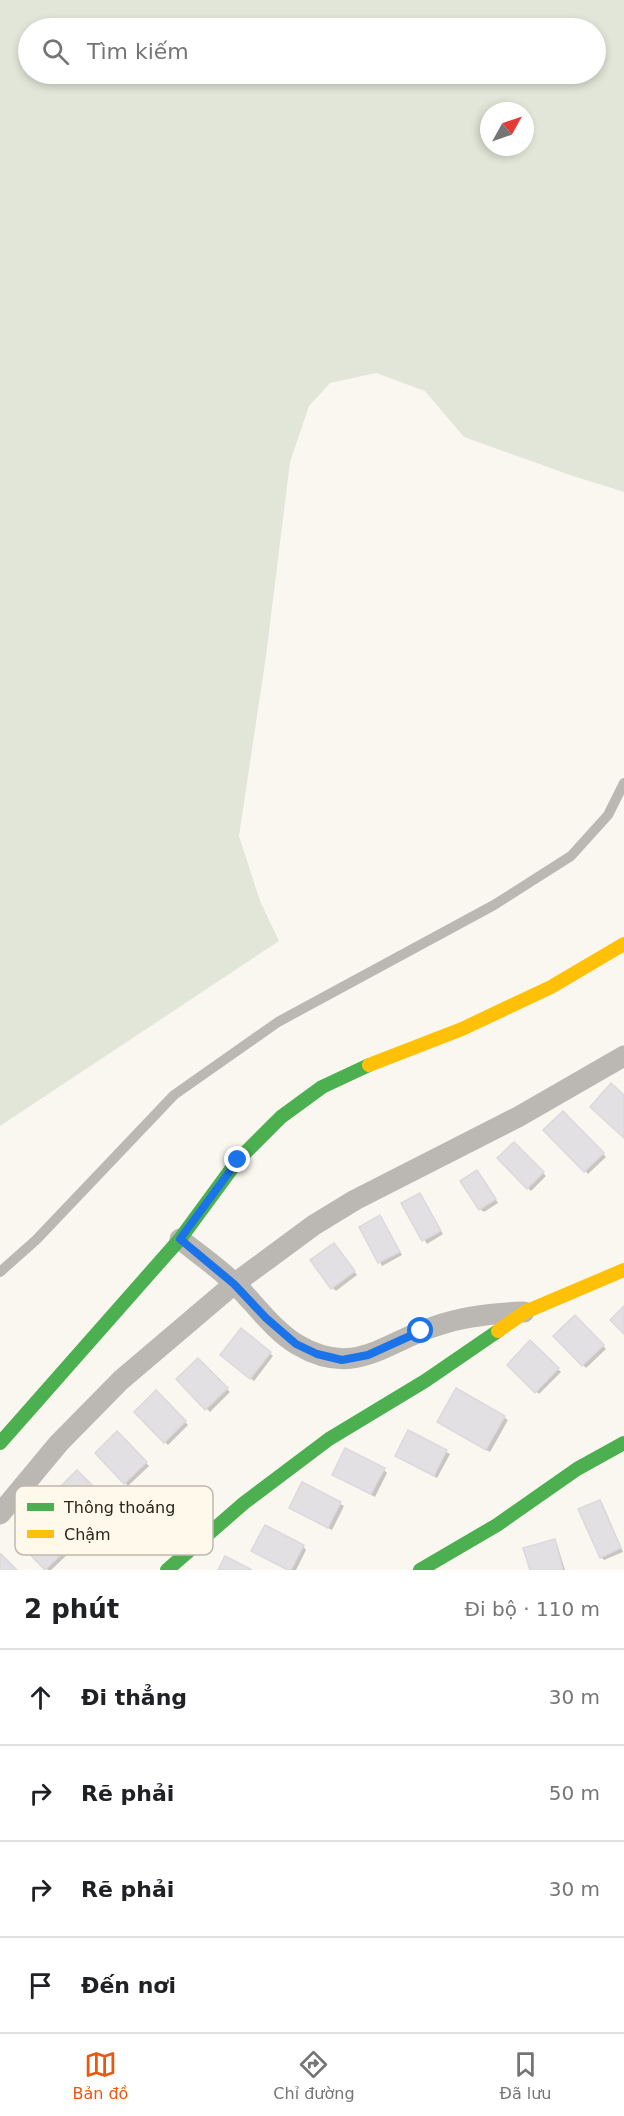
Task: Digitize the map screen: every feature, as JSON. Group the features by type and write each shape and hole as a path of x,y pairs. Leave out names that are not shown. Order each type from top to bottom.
{"street":[{"path":"0,1443 180,1239 238,1160 281,1117 322,1087 380,1060 462,1029 541,992 624,945"},
{"path":"24,1486 60,1443 121,1380 234,1284 314,1225 355,1200 518,1117 624,1056"},
{"path":"180,1239 234,1284 266,1318 296,1344 317,1354 342,1360 368,1355 440,1324 495,1313 525,1312"},
{"path":"213,1530 244,1503 329,1439 425,1381 525,1312 624,1270"},
{"path":"420,1570 497,1525 577,1469 624,1443"},
{"path":"0,1514 15,1496"},
{"path":"167,1570 184,1555"}],"lane":[{"path":"0,1272 36,1240 174,1095 278,1022 494,905 571,856 608,815 624,783"}],"shaded area":[{"path":"0,0 624,0 624,492 464,437 425,391 376,373 330,383 309,406 290,462 266,656 239,836 260,901 279,941 0,1126"}],"building":[{"path":"611,1083 624,1095 624,1138 590,1107"},
{"path":"563,1111 604,1153 584,1172 543,1130"},
{"path":"514,1142 544,1172 527,1189 497,1158"},
{"path":"477,1170 496,1199 479,1210 460,1181"},
{"path":"420,1193 441,1231 422,1241 401,1203"},
{"path":"380,1215 400,1252 378,1263 359,1227"},
{"path":"334,1243 355,1271 331,1289 310,1260"},
{"path":"624,1306 624,1334 610,1320"},
{"path":"575,1315 604,1345 582,1366 553,1336"},
{"path":"241,1328 271,1352 250,1379 220,1355"},
{"path":"530,1340 559,1368 535,1393 507,1365"},
{"path":"198,1358 228,1388 205,1410 176,1379"},
{"path":"456,1388 505,1416 486,1450 437,1422"},
{"path":"156,1390 186,1421 164,1443 134,1412"},
{"path":"408,1430 447,1450 434,1476 395,1456"},
{"path":"117,1431 147,1462 124,1484 95,1453"},
{"path":"345,1448 385,1468 371,1494 332,1475"},
{"path":"77,1470 93,1486 61,1486"},
{"path":"302,1482 341,1502 328,1528 289,1508"},
{"path":"600,1500 621,1548 600,1558 578,1509"},
{"path":"265,1525 304,1545 291,1570 251,1551"},
{"path":"555,1539 563,1570 530,1570 523,1548"},
{"path":"1,1554 17,1570 0,1570"},
{"path":"30,1555 61,1555 45,1570"},
{"path":"225,1556 252,1570 218,1570"}],"traffic: fast":[{"path":"0,1443 180,1239 238,1160 281,1117 322,1087 369,1065"},
{"path":"213,1530 244,1503 329,1439 425,1381 498,1331"},
{"path":"420,1570 497,1525 577,1469 624,1443"},
{"path":"167,1570 184,1555"}],"traffic: slow":[{"path":"369,1065 462,1029 551,987 624,944"},
{"path":"498,1331 525,1312 624,1270"}],"route":[{"path":"238,1160 180,1239 234,1284 266,1318 296,1344 317,1354 342,1360 368,1355 421,1331"}]}
